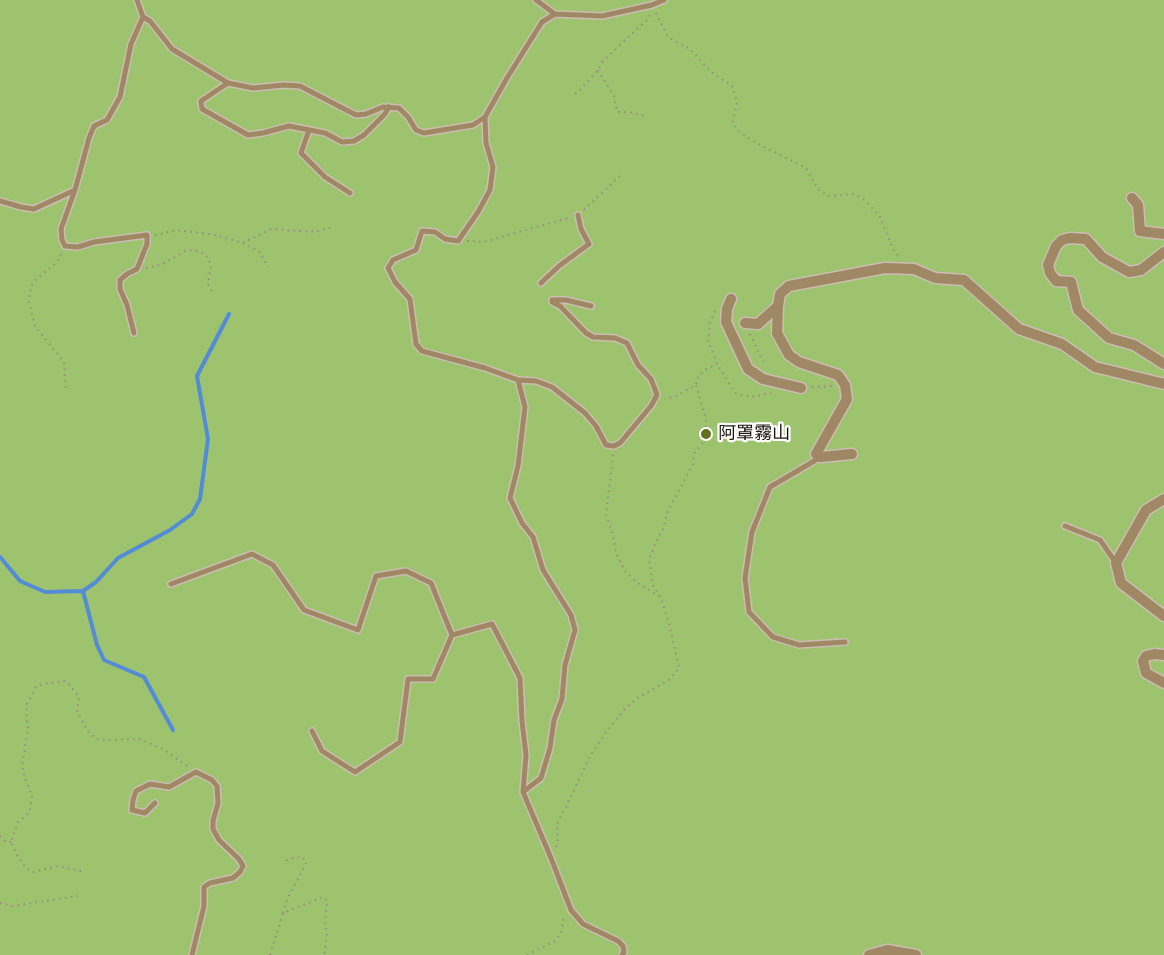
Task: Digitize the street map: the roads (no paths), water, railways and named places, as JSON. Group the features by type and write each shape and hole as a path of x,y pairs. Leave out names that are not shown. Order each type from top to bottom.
{"street":[{"path":"1132,198 1138,205 1140,231 1164,234"},
{"path":"1164,252 1141,270 1129,272 1102,257 1086,239 1070,238 1062,240 1056,246 1048,265 1056,281 1071,282 1078,310 1109,338 1134,345 1164,364"},
{"path":"852,454 821,457 816,454 847,399 845,385 838,375 799,362 789,356 777,333 780,294 789,286 885,268 914,269 935,278 963,280 1018,329 1062,345 1095,367 1164,384"},
{"path":"730,299 726,322 748,369 763,379 801,388"},
{"path":"745,323 758,324 778,306"},
{"path":"1164,499 1146,510 1116,562 1121,583 1164,616"},
{"path":"1164,655 1146,656 1143,661 1146,673 1164,683"},
{"path":"869,955 886,950 915,955"}],"lane":[{"path":"137,0 143,16 150,21 172,49 228,83 253,88 300,86 356,115 366,114 383,107 399,108 416,130 424,133 473,125 485,117 542,22 555,14"},
{"path":"536,0 555,14 602,16 652,5 663,0"},
{"path":"134,333 127,305 120,289 120,280 137,269 147,244 147,235 94,242 78,248 65,246 61,229 94,126 107,120 120,97 131,44 143,16"},
{"path":"228,83 201,101 202,109 248,135 289,126 325,133 342,142 354,141 364,135 390,107"},
{"path":"485,117 486,143 493,167 490,190 478,212 458,241 445,239 435,232 422,231 416,250 393,260 388,268 395,282 410,299 416,344 422,351 485,368 518,380 536,381 552,387 585,413 596,426 606,445 614,446 620,443 633,428 657,395 651,379 638,365 627,344 615,338 593,337 586,333 552,300 566,300 591,306"},
{"path":"309,130 302,153 325,177 350,193"},
{"path":"0,201 34,209 75,190"},
{"path":"541,283 559,266 589,244 581,229 578,215"},
{"path":"518,380 525,407 518,466 510,498 522,523 533,537 543,570 572,615 575,630 565,666 562,699 554,720 550,748 541,778 523,792"},
{"path":"821,457 770,487 752,532 745,579 749,612 773,637 799,645 845,642"},
{"path":"1065,526 1100,540 1116,562"},
{"path":"171,584 252,554 273,566 304,609 358,630 376,576 406,571 431,583 452,636 433,679 408,679 400,742 355,772 322,751 312,731"},
{"path":"452,636 492,624 520,678 526,755 523,792 571,910 583,924 618,941 622,946 622,955"},
{"path":"155,803 145,813 132,810 136,791 150,784 169,787 196,772 212,780 217,786 218,803 213,829 219,840 239,859 243,866 233,878 204,886 204,906 192,955"}],"waterway":[{"path":"0,557 20,581 45,592 83,591 96,582 118,558 170,530 192,514 200,499 208,439 197,376 229,314"},
{"path":"83,591 97,645 104,660 144,677 173,730"}],"place":[{"name":"阿罩霧山","path":"706,434"}]}
